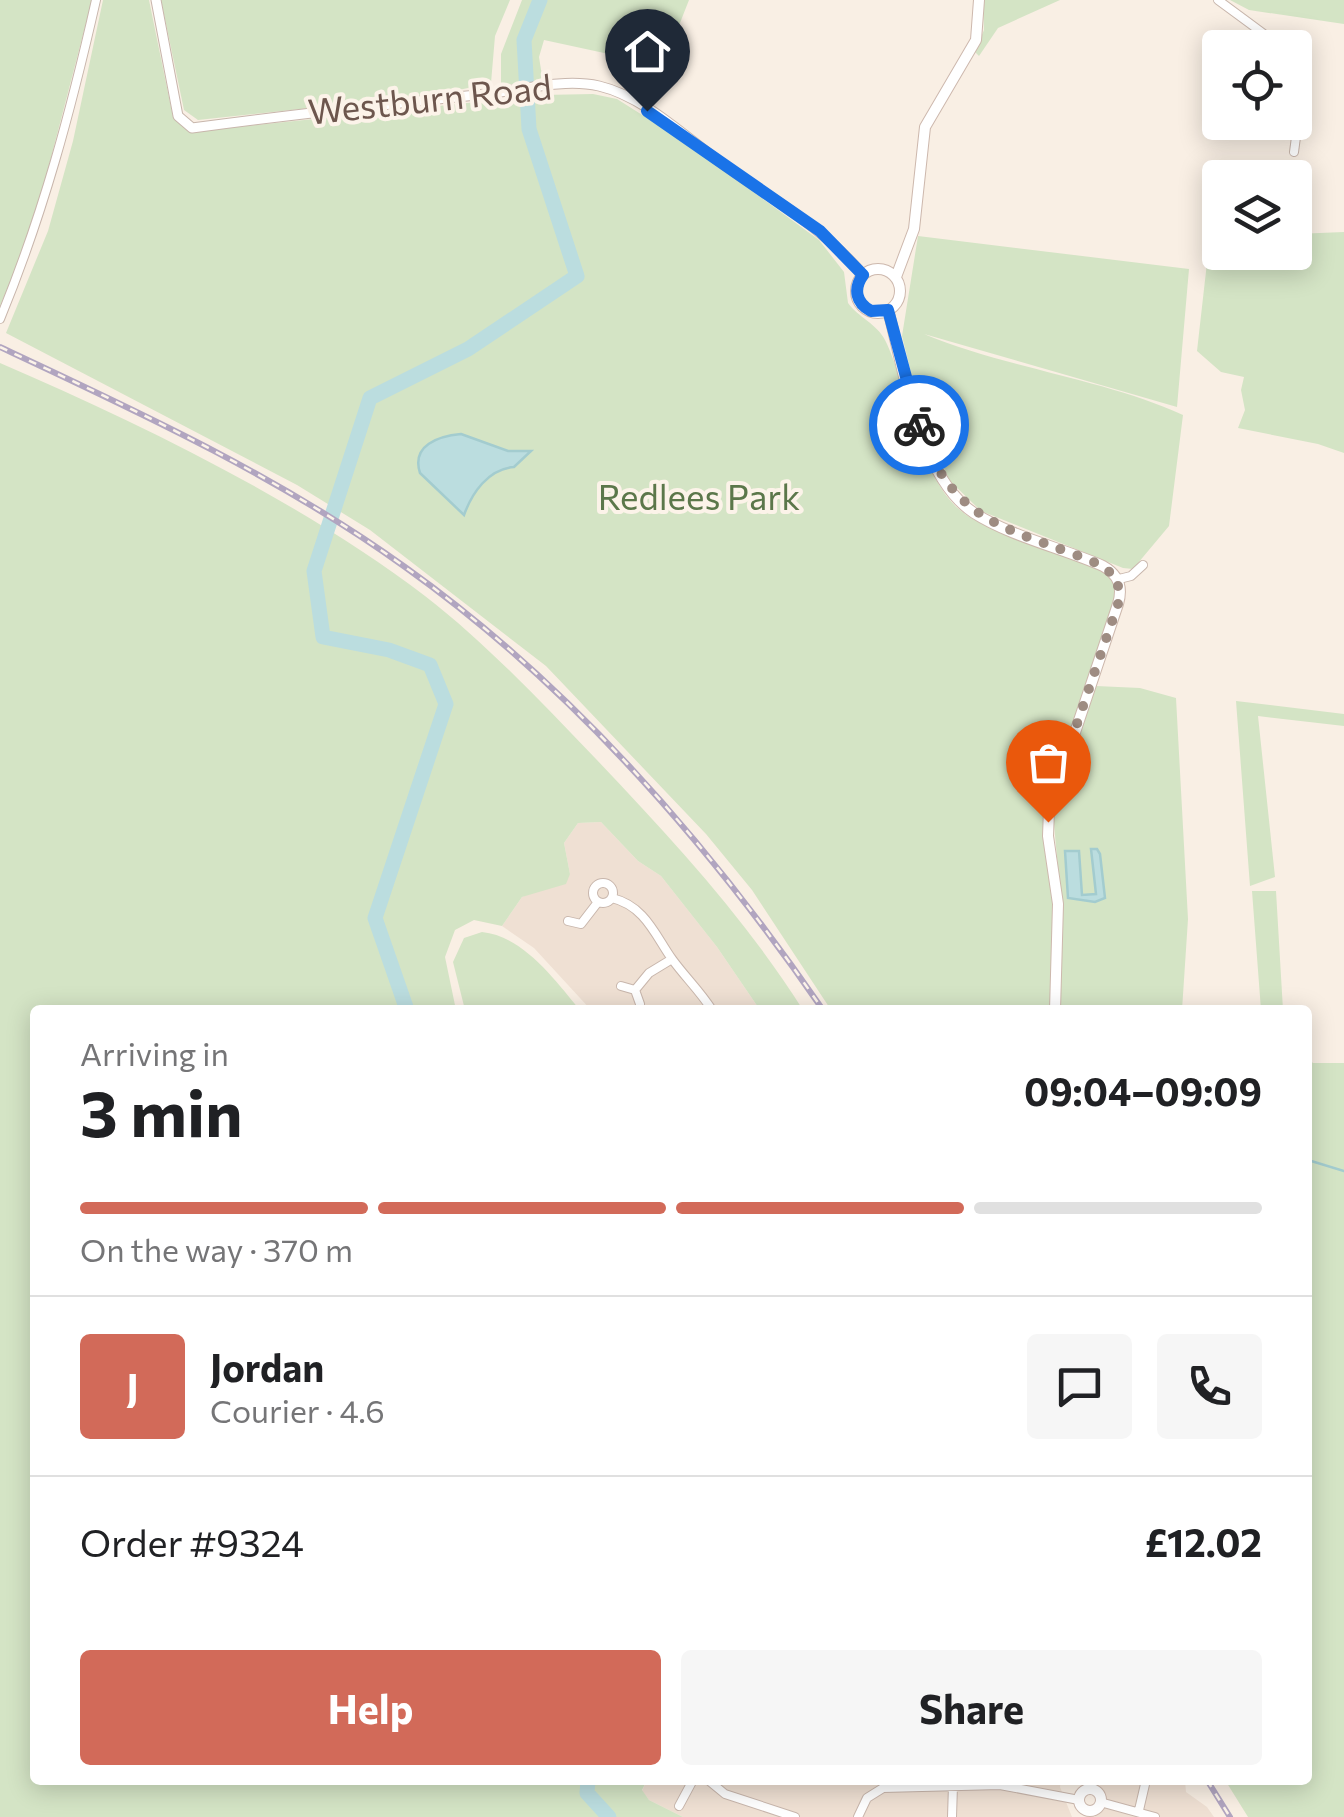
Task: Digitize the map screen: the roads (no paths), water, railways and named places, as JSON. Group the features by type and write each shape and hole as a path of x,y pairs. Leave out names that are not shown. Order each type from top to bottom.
{"main road":[{"path":"896,277 876,269 863,275 856,288 860,302 871,311 888,310 899,298 896,277 914,229 924,127 976,40 980,0"},
{"path":"888,310 921,432 956,497 990,521 1103,566 1118,580 1118,604 1049,810 1048,836 1058,904 1055,1005"},
{"path":"1090,1785 1099,1794 1100,1802 1097,1808 1084,1809 1083,1792 1090,1785"}],"street":[{"path":"0,318 28,252 58,162 96,0"},
{"name":"Westburn Road","path":"156,0 178,116 192,128 556,86 599,86 620,94 820,231 863,275"},
{"path":"1218,0 1259,30"},
{"path":"1294,152 1296,140"},
{"path":"1118,580 1131,576 1143,565"},
{"path":"601,883 611,886 612,898 607,903 598,902 593,893 601,883"},
{"path":"612,898 626,903 650,922 708,1005"},
{"path":"581,938 581,924 598,902"},
{"path":"568,921 581,924"},
{"path":"635,990 650,973 672,958"},
{"path":"621,986 635,990"},
{"path":"635,990 640,1004"},
{"path":"679,1806 690,1785"},
{"path":"714,1785 725,1794 794,1817"},
{"path":"858,1817 864,1800 877,1790 952,1785 952,1817"},
{"path":"1021,1785 1084,1809"},
{"path":"1139,1810 1145,1785"},
{"path":"1100,1802 1155,1817"}],"water":[{"path":"461,434 508,451 531,451 514,467 496,472 482,483 464,515 420,473 418,463 429,444"},
{"path":"1091,849 1100,854 1105,898 1095,902 1068,898 1065,851 1079,851 1082,895 1096,894"}],"waterway":[{"path":"405,1005 375,918 446,704 430,665 389,650 323,637 314,571 370,398 468,349 577,276 529,129 524,40 540,0"},
{"path":"1312,1161 1344,1171"},
{"path":"588,1785 587,1793 609,1817"}],"railway":[{"path":"0,347 259,475 357,534 466,613 580,715 633,770 733,887 819,1005"},
{"path":"1210,1785 1230,1817"}],"park label":[{"name":"Redlees Park","path":"699,498"}]}
